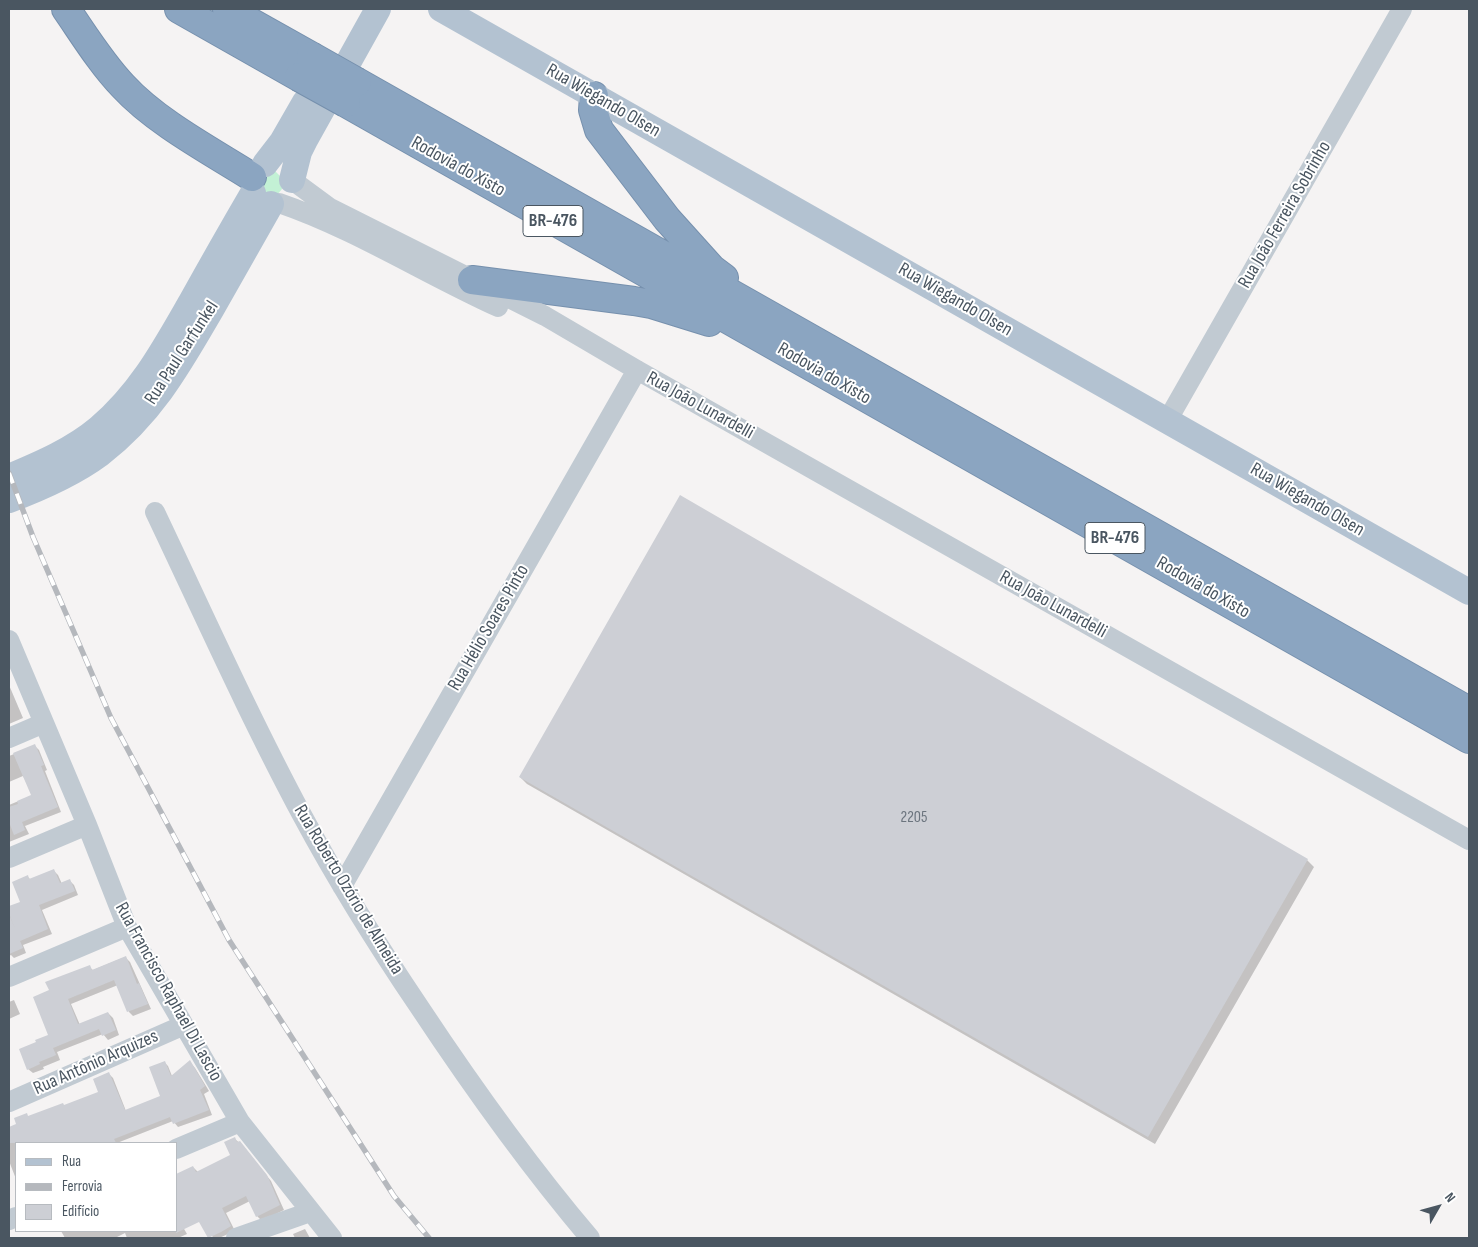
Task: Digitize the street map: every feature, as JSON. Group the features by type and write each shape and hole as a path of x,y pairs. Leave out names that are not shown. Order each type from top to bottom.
{"highway":[{"path":"66,9 123,87 142,104 264,188"},
{"name":"Rodovia do Xisto","path":"178,9 305,67 765,327 1469,739"},
{"name":"Rodovia do Xisto","path":"227,9 305,67"},
{"path":"594,96 593,110 599,130 667,219 765,327"},
{"path":"468,286 651,304 765,327"},
{"name":"Rodovia do Xisto","path":"765,327 1469,711"}],"main road":[{"name":"Rua Paul Garfunkel","path":"9,500 58,480 94,458 135,422 154,401 180,363 264,188 289,131 358,9"},
{"path":"292,180 299,152 305,140 378,9"},
{"name":"Rua Wiegando Olsen","path":"441,9 1469,592"},
{"path":"264,188 279,164 285,168 292,180"},
{"name":"Rua Paul Garfunkel","path":"9,477 78,443 98,428 133,394 158,360 264,188"}],"street":[{"name":"Rua João Ferreira Sobrinho","path":"1167,421 1402,9"},
{"name":"Rua João Lunardelli","path":"292,180 330,208 468,286"},
{"name":"Rua João Lunardelli","path":"264,188 318,218 468,286 545,316 637,370 1469,840"},
{"name":"Rua Hélio Soares Pinto","path":"342,886 637,370"},
{"name":"Rua Roberto Ozório de Almeida","path":"155,512 272,759 342,886 395,971 460,1068 517,1147 560,1203 590,1238"},
{"name":"Rua Francisco Raphael Di Lascio","path":"9,640 87,825 127,927 240,1122 332,1238"},
{"path":"9,738 44,723"},
{"path":"9,858 87,825"},
{"path":"9,978 127,927"},
{"name":"Rua Antônio Arquizes","path":"9,1102 184,1025"},
{"path":"178,1148 240,1122"},
{"path":"236,1238 310,1212"}],"green space":[{"path":"275,171 281,177 282,189 277,195 265,195 258,181"}],"building":[{"path":"680,495 1308,859 1148,1137 519,777"},
{"path":"35,744 44,765 41,766 58,807 22,822 25,830 14,835 9,822 9,807 18,804 17,801 31,795 13,753"},
{"path":"54,869 60,883 70,879 75,891 39,905 48,929 20,941 23,948 9,954 9,914 15,929 9,913 9,906 20,902 12,882 28,875 29,879"},
{"path":"126,956 137,984 139,983 148,1004 127,1012 114,980 68,999 78,1024 108,1012 116,1030 102,1036 99,1029 53,1048 56,1055 39,1062 40,1064 27,1070 19,1049 48,1035 33,997 49,990 45,982 90,965 92,970"},
{"path":"190,1060 205,1086 200,1090 209,1110 173,1124 170,1117 114,1139 116,1142 9,1143 9,1127 16,1124 14,1118 27,1113 28,1116 63,1103 64,1105 98,1092 93,1079 109,1072 125,1110 160,1096 149,1067 165,1061 171,1076"},
{"path":"235,1137 237,1142 240,1141 267,1175 280,1205 256,1217 246,1196 222,1208 231,1226 221,1232 208,1238 199,1222 176,1233 178,1232 178,1173 193,1166 196,1172 230,1155 224,1142"}],"railway":[{"path":"9,473 33,537 111,718 229,940 394,1196 429,1238"}]}
